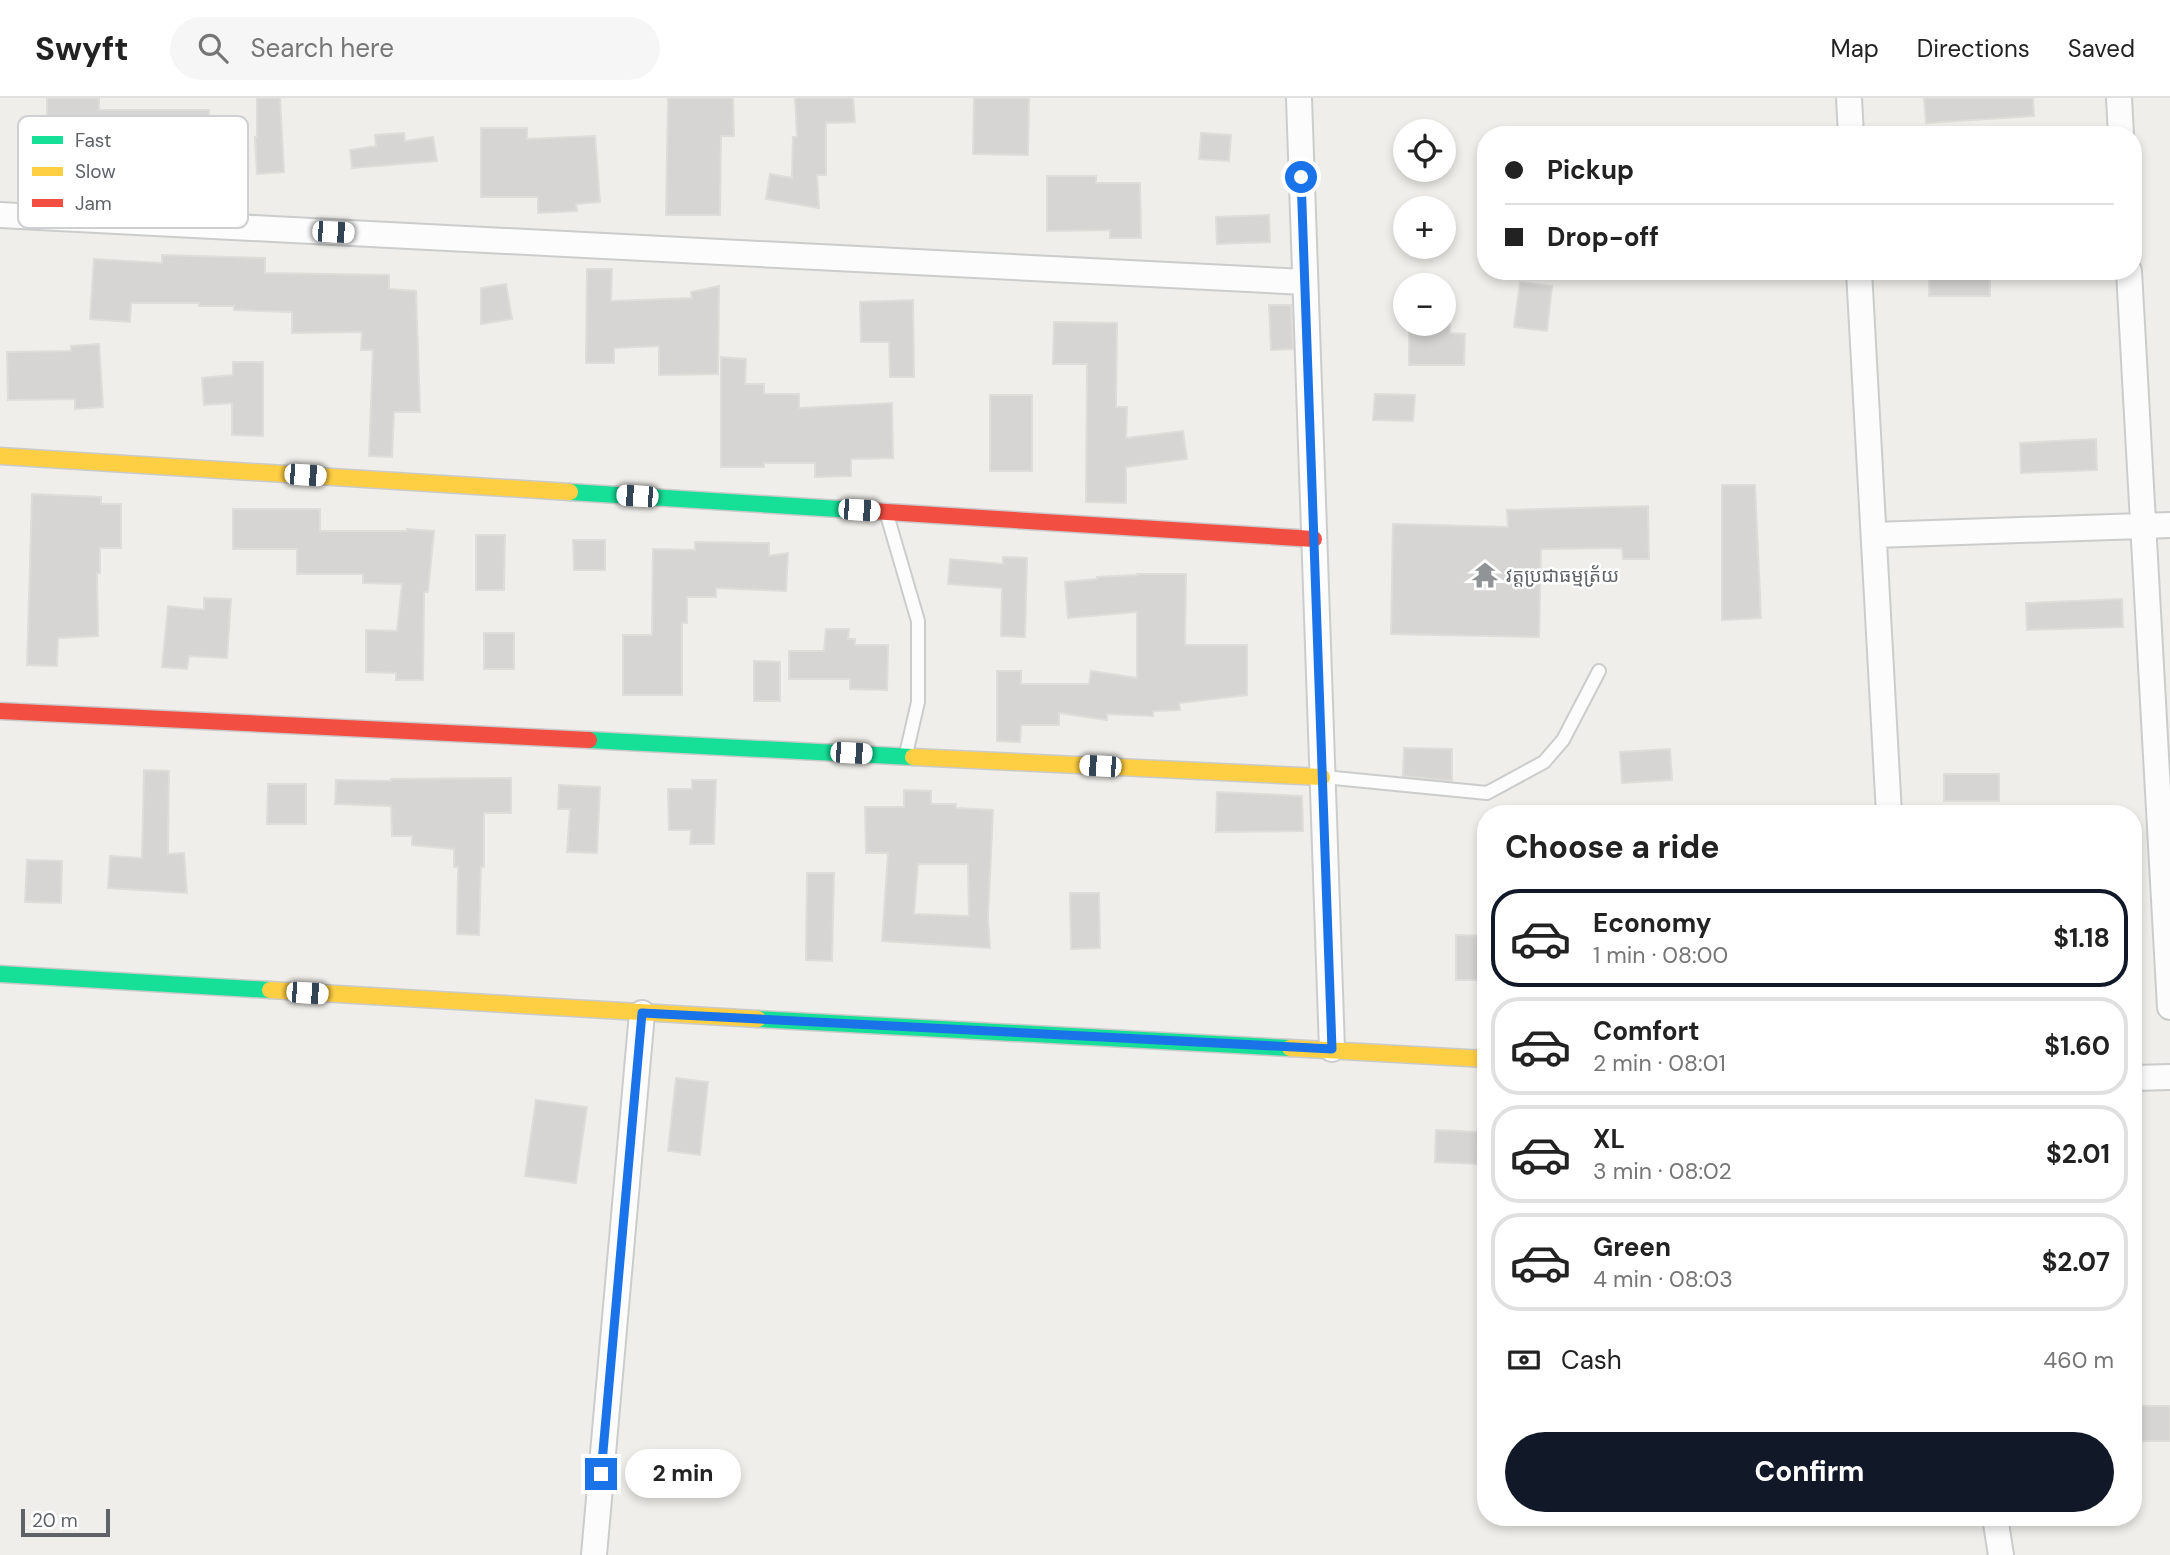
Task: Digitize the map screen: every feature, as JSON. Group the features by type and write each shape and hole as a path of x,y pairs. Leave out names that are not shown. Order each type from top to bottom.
{"street":[{"path":"1299,98 1332,1049"},
{"path":"1849,98 1851,126"},
{"path":"2119,98 2121,126"},
{"path":"0,215 18,216"},
{"path":"248,228 1305,282"},
{"path":"1860,280 1889,805"},
{"path":"2130,280 2170,1007"},
{"path":"0,456 1314,539"},
{"path":"1874,535 2170,525"},
{"path":"0,711 1322,777"},
{"path":"0,974 642,1013 1477,1058"},
{"path":"594,1555 642,1013"},
{"path":"2142,1078 2170,1077"},
{"path":"1996,1526 2001,1555"}],"lane":[{"path":"886,512 918,621 918,702 906,756"},
{"path":"1322,777 1487,793 1544,762 1563,740 1599,671"}],"building":[{"path":"47,98 99,98 99,110 209,110 209,116 47,116"},
{"path":"257,98 280,98 284,172 257,174"},
{"path":"668,98 733,98 734,136 721,136 720,215 666,215"},
{"path":"795,98 853,98 855,122 826,123 826,175 817,175 819,208 766,199 770,174 792,178 793,137 797,137"},
{"path":"974,98 1029,98 1028,155 973,154"},
{"path":"1924,98 2033,98 2034,116 1926,123"},
{"path":"481,128 527,128 527,139 595,136 600,202 576,204 577,211 538,213 538,197 481,197"},
{"path":"404,133 405,141 433,137 437,161 352,168 350,150 376,146 375,135"},
{"path":"1201,133 1231,135 1229,161 1199,159"},
{"path":"1047,176 1096,176 1096,183 1140,183 1141,238 1110,238 1110,230 1047,231"},
{"path":"1269,215 1270,242 1217,244 1216,217"},
{"path":"162,255 265,258 265,273 389,275 389,289 416,291 420,412 394,412 392,457 369,456 373,350 361,350 362,332 292,333 292,312 234,310 234,306 199,306 199,303 131,303 130,322 90,319 94,259 162,263"},
{"path":"587,269 612,269 611,301 692,298 691,292 719,286 718,374 659,375 659,346 614,348 614,363 586,363"},
{"path":"1929,280 1990,280 1990,296 1929,296"},
{"path":"1520,282 1552,286 1547,331 1514,327"},
{"path":"506,284 512,319 481,324 481,288"},
{"path":"913,300 914,377 890,377 889,342 861,342 860,302"},
{"path":"1269,305 1291,305 1293,349 1271,350"},
{"path":"1054,322 1117,323 1116,407 1127,407 1126,438 1183,431 1187,459 1126,467 1126,503 1086,502 1087,364 1053,364"},
{"path":"1465,334 1464,365 1409,365 1409,336"},
{"path":"99,344 103,407 75,409 75,399 8,400 7,352 71,351 71,346"},
{"path":"721,357 746,359 745,384 764,384 764,394 799,394 799,408 892,403 893,458 851,459 851,476 815,477 815,463 764,463 764,467 721,467"},
{"path":"233,362 263,362 263,436 232,435 232,403 204,405 202,378 233,375"},
{"path":"1375,394 1415,395 1413,421 1373,420"},
{"path":"990,395 1032,395 1032,471 990,471"},
{"path":"2096,439 2097,470 2021,473 2020,443"},
{"path":"1722,485 1755,485 1761,618 1722,620"},
{"path":"32,494 101,497 101,504 121,504 121,548 100,548 100,573 97,573 98,636 58,638 57,666 27,665"},
{"path":"1648,506 1649,559 1623,559 1622,548 1541,549 1539,637 1391,634 1393,524 1508,527 1507,510"},
{"path":"233,509 320,509 320,531 434,531 428,592 424,592 423,680 396,680 396,673 366,672 366,630 397,631 402,584 363,583 363,574 297,574 297,549 233,549"},
{"path":"476,535 505,535 504,590 476,590"},
{"path":"573,540 605,540 605,570 574,570"},
{"path":"695,542 769,543 769,556 788,553 786,591 716,588 716,597 687,597 687,623 682,623 682,695 623,695 623,635 652,635 653,549 695,550"},
{"path":"1003,557 1027,558 1025,637 1001,636 1002,588 948,584 950,559 1003,564"},
{"path":"1137,574 1186,574 1185,645 1247,645 1247,695 1179,703 1180,710 1153,711 1153,716 1107,714 1107,720 1059,713 1059,725 1021,725 1020,742 997,741 997,671 1021,671 1021,684 1089,684 1091,671 1137,678 1137,612 1068,618 1065,582"},
{"path":"204,598 231,599 227,658 189,656 187,669 162,667 168,606 204,610"},
{"path":"2122,599 2123,627 2027,630 2026,603"},
{"path":"826,629 849,629 848,639 855,639 855,645 888,645 887,690 850,689 850,679 789,679 789,651 824,651"},
{"path":"484,633 514,633 514,669 484,669"},
{"path":"754,661 780,662 780,701 754,701"},
{"path":"1404,748 1452,749 1452,781 1403,776"},
{"path":"1670,749 1672,780 1622,783 1620,752"},
{"path":"144,770 169,771 168,854 184,853 187,893 108,888 110,856 142,858"},
{"path":"1944,774 1999,774 1999,801 1944,801"},
{"path":"511,778 511,813 484,813 484,867 481,867 479,935 457,934 458,867 454,867 454,849 412,845 412,836 392,836 391,806 335,804 336,780"},
{"path":"692,780 716,780 714,844 690,844 691,830 669,830 668,789 692,789"},
{"path":"268,784 306,784 306,824 267,824"},
{"path":"559,785 600,787 597,853 567,852 570,809 558,809"},
{"path":"904,790 931,791 931,804 956,804 956,808 993,810 988,917 990,948 882,941 888,853 866,853 865,807 904,807","holes":["918,864 968,864 969,916 914,914"]},
{"path":"1217,792 1302,796 1303,831 1216,832"},
{"path":"27,860 62,861 61,903 25,902"},
{"path":"807,873 834,873 832,961 806,960"},
{"path":"1070,893 1099,893 1100,948 1071,949"},
{"path":"1456,935 1477,936 1477,980 1456,980"},
{"path":"676,1078 708,1082 700,1155 668,1151"},
{"path":"536,1100 587,1107 576,1183 525,1176"},
{"path":"1436,1130 1477,1132 1477,1164 1435,1162"},
{"path":"2142,1406 2170,1406 2170,1441 2142,1441"}],"traffic: fast":[{"path":"570,492 855,510"},
{"path":"589,740 913,757"},
{"path":"0,974 270,990"},
{"path":"758,1019 1290,1048"}],"traffic: slow":[{"path":"0,456 570,492"},
{"path":"913,757 1322,777"},
{"path":"270,990 758,1019"},
{"path":"1290,1048 1477,1058"}],"traffic: jam":[{"path":"855,510 1314,539"},
{"path":"0,711 589,740"}],"place":[{"name":"វត្តប្រជាធម្មត្រ័យ","path":"1485,575"}],"route":[{"path":"601,1474 642,1013 1332,1049 1301,177"}]}
